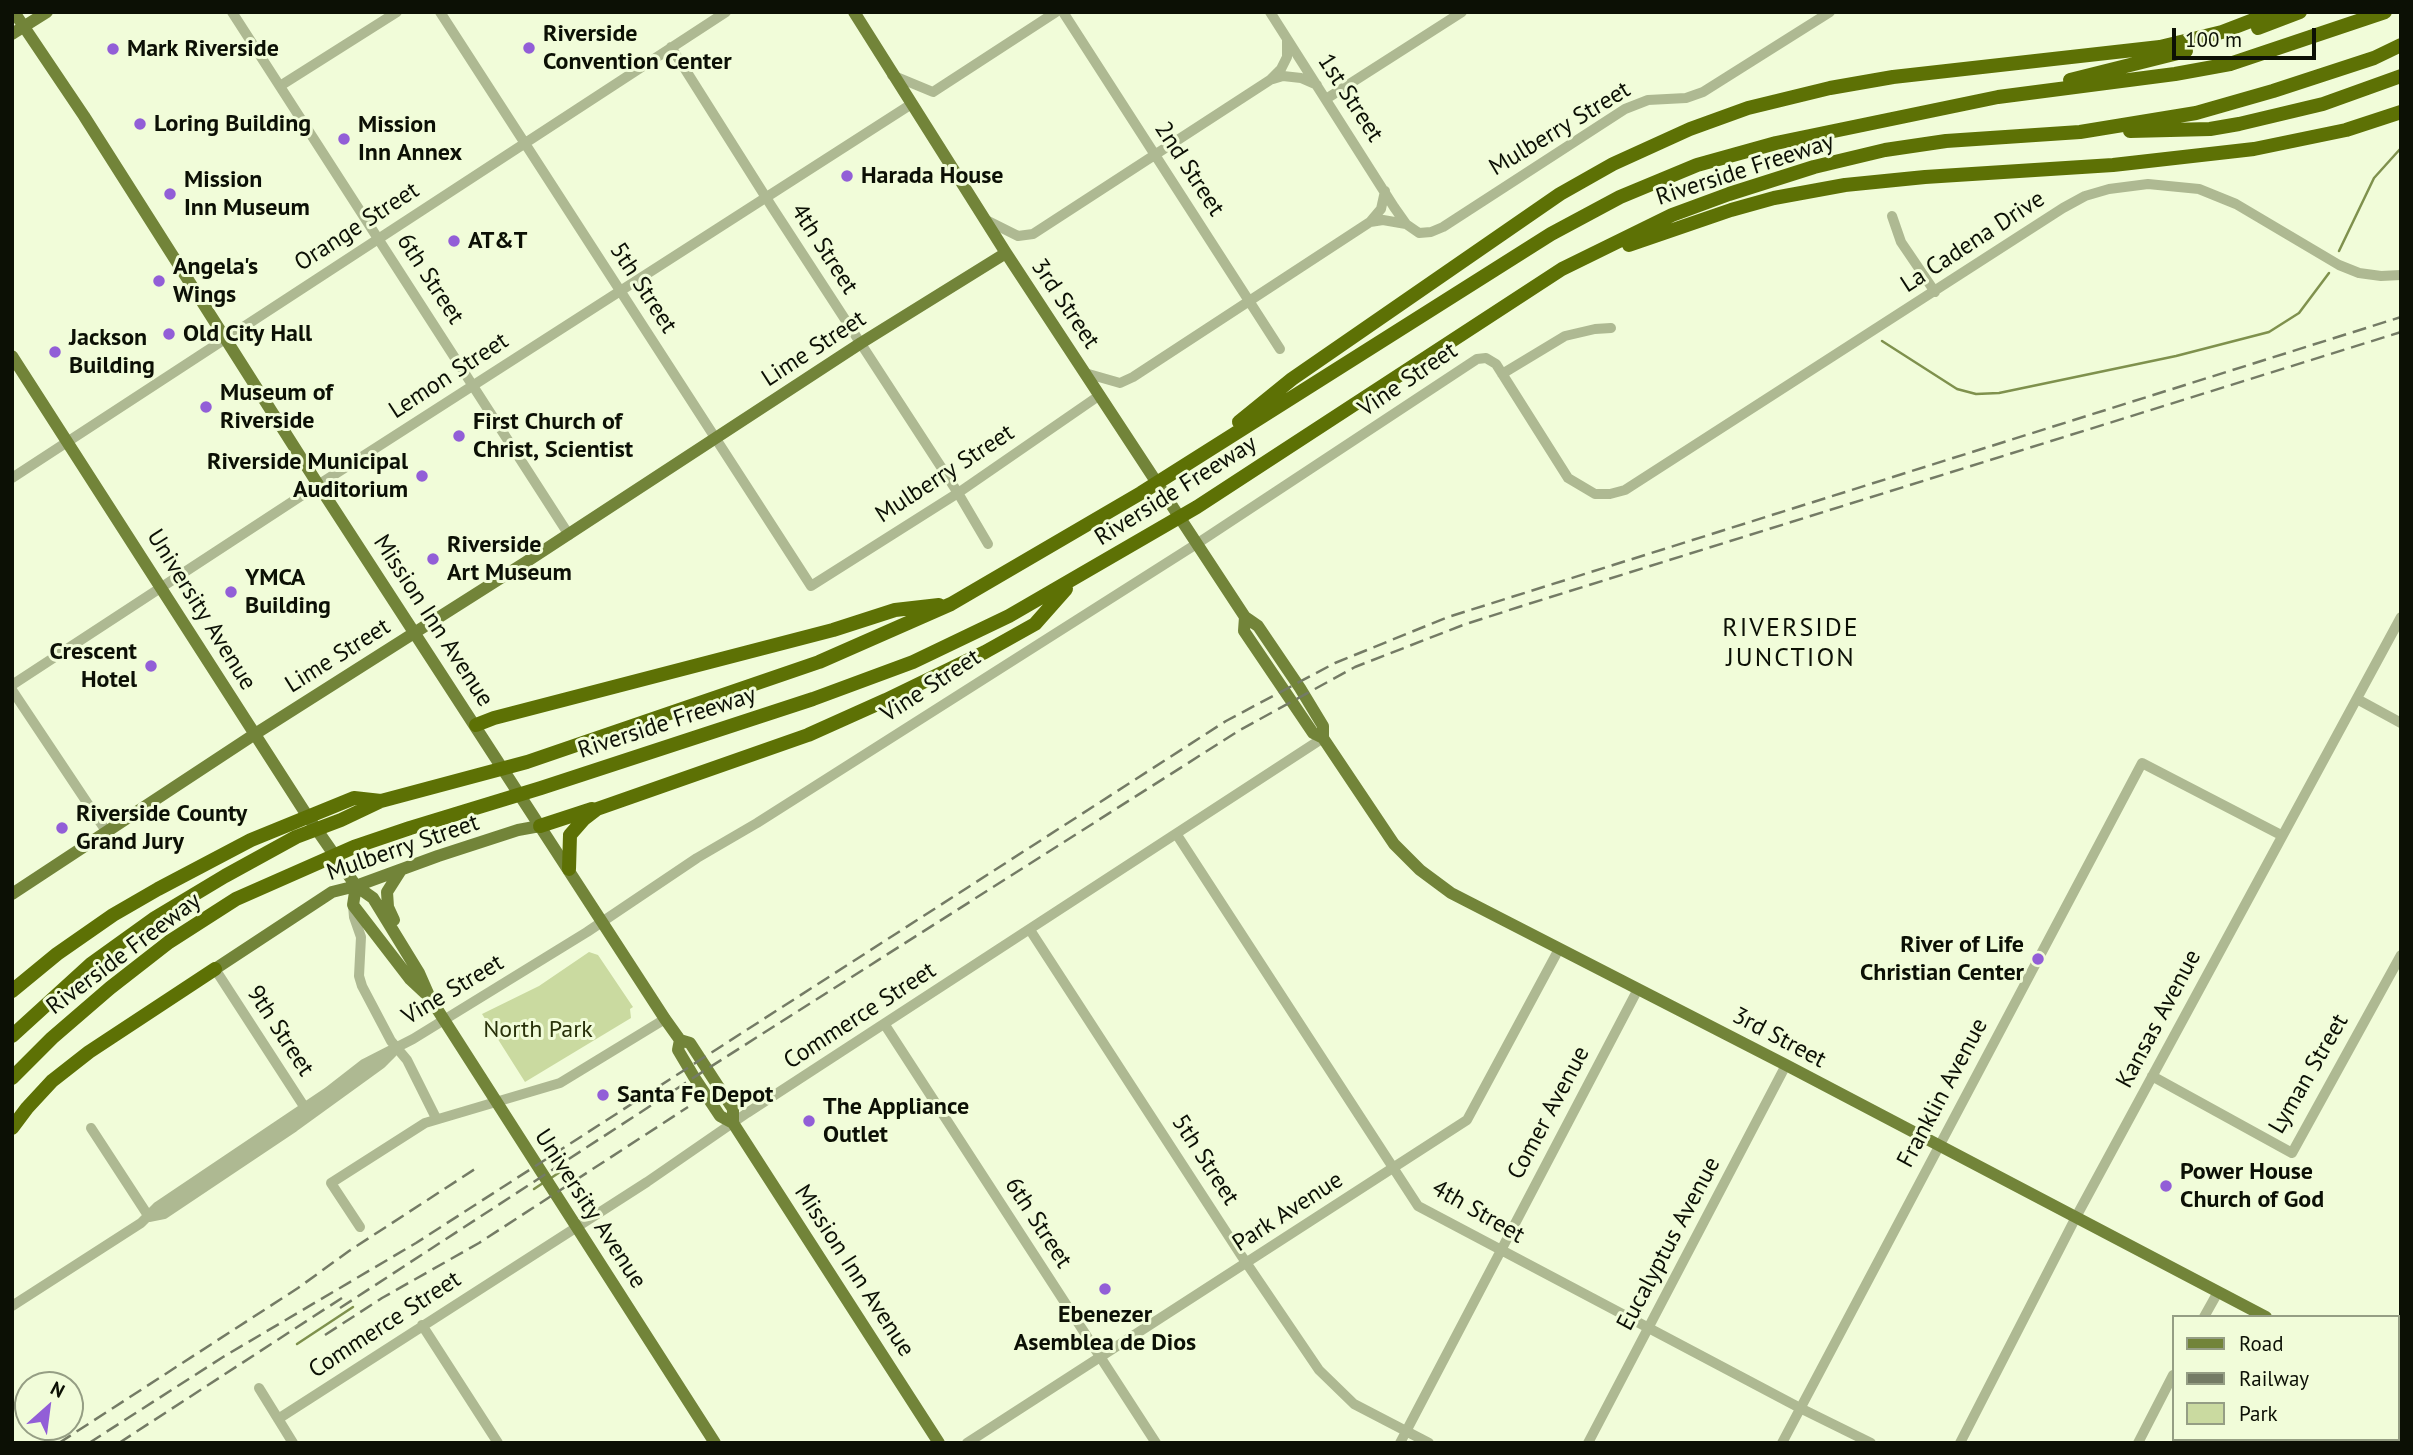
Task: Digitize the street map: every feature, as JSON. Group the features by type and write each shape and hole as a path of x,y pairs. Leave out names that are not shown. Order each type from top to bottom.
{"highway":[{"path":"1191,460 1292,379 1551,200 1623,159 1716,118 1768,102 1851,83 2172,45 2232,29 2274,12"},
{"path":"1998,97 2209,45 2300,12"},
{"path":"2282,48 2355,12"},
{"name":"Riverside Freeway","path":"12,1036 91,964 155,918 296,837 381,801 527,762 819,662 951,604 1141,493 1551,234 1620,197 1697,165 1735,153 1998,97 2175,74 2230,64 2385,12"},
{"name":"Riverside Freeway","path":"12,1078 80,1013 169,942 236,899 354,847 813,699 913,662 1009,616 1162,528 1562,270 1672,215 1814,167 1885,150 1934,143 2080,132 2196,113 2374,58 2401,45"},
{"path":"2080,132 2210,130 2323,104 2401,76"},
{"path":"1562,270 1695,222 1774,198 1876,181 2113,165 2254,149 2346,130 2401,112"},
{"path":"569,869 570,835 597,809 808,735 886,700 985,652 1035,624 1073,580"},
{"path":"476,725 494,718 832,630 895,610 951,604"},
{"path":"12,991 57,954 113,915 198,867 288,824 334,806 354,799 381,801"},
{"path":"540,825 587,808 597,809"},
{"path":"12,1128 27,1108 61,1074 215,969"}],"main road":[{"name":"Mission Inn Avenue","path":"14,12 18,31 38,45 78,106 319,486 665,1019 680,1041 690,1044 733,1109 733,1123 939,1443"},
{"path":"18,31 47,12"},
{"name":"3rd Street","path":"853,12 910,105 1245,617 1258,626 1300,688 1324,726 1323,738 1394,844 1420,870 1451,893 2262,1315"},
{"name":"Lime Street","path":"12,894 255,734 569,535 860,344 1006,253"},
{"name":"University Avenue","path":"12,356 356,886 373,898 419,973 430,998 715,1443"},
{"name":"Mulberry Street","path":"215,969 332,892 540,825"},
{"path":"398,940 399,930 386,899 387,891 401,870"},
{"path":"353,905 356,886"},
{"name":"University Avenue","path":"353,905 410,979 430,998"}],"street":[{"name":"6th Street","path":"232,12 569,535"},
{"path":"281,86 397,12"},
{"name":"5th Street","path":"440,12 811,586"},
{"name":"Orange Street","path":"12,478 726,12"},
{"path":"892,75 933,92 1056,12"},
{"name":"2nd Street","path":"1063,12 1280,349"},
{"name":"1st Street","path":"1270,12 1406,224"},
{"path":"1326,99 1462,12"},
{"name":"Mulberry Street","path":"1370,222 1383,220 1406,224 1419,233 1432,232 1443,227 1625,109 1648,100 1686,98 1703,92 1830,12"},
{"path":"984,219 1018,236 1033,234 1270,80 1281,69 1287,57 1287,39"},
{"name":"4th Street","path":"671,47 958,493 988,544"},
{"path":"1270,80 1283,76 1301,78 1317,85"},
{"name":"Lemon Street","path":"12,687 162,586 910,105"},
{"name":"La Cadena Drive","path":"1503,374 1569,478 1595,494 1610,494 1625,490 2044,220 2085,196 2109,189 2148,184 2199,189 2236,204 2339,265 2359,273 2401,275"},
{"path":"1086,373 1120,383 1133,377 1370,222 1381,209 1385,191"},
{"path":"1892,216 1901,242 1935,292"},
{"path":"1503,374 1565,336 1611,328"},
{"name":"Vine Street","path":"12,1306 149,1217 157,1207 381,1064 397,1049 540,962 697,858 757,823 1198,543 1477,359 1486,358 1496,363 1503,374"},
{"name":"Mulberry Street","path":"811,586 958,493 1100,395"},
{"name":"Kansas Avenue","path":"1960,1443 2076,1217 2401,617"},
{"path":"12,687 106,831"},
{"path":"2357,699 2401,723"},
{"name":"Commerce Street","path":"278,1419 658,1175 733,1123 1323,738"},
{"name":"Franklin Avenue","path":"1782,1443 2142,763 2281,835"},
{"name":"4th Street","path":"1177,835 1418,1206 1871,1443"},
{"path":"353,905 361,937 359,968 362,986 397,1049 407,1060 436,1118"},
{"name":"5th Street","path":"1030,930 1319,1370 1354,1404 1429,1443"},
{"name":"Park Avenue","path":"967,1443 1467,1120 1559,948"},
{"name":"Lyman Street","path":"2152,1076 2292,1153 2401,955"},
{"name":"9th Street","path":"215,969 307,1112"},
{"name":"Comer Avenue","path":"1400,1443 1638,989"},
{"path":"360,1227 331,1183 414,1128 436,1118 560,1083 665,1019"},
{"name":"6th Street","path":"885,1026 1156,1443"},
{"name":"Eucalyptus Avenue","path":"1588,1443 1786,1065"},
{"path":"91,1128 149,1217"},
{"path":"2205,1315 2218,1292"},
{"path":"422,1325 498,1443"},
{"path":"2138,1443 2172,1377"},
{"path":"259,1388 293,1443"},
{"path":"2162,1396 2172,1402"}],"green space":[{"name":"North Park","path":"589,952 598,955 633,1007 630,1009 631,1018 525,1082 482,1014 539,986"}],"waterway":[{"path":"2339,251 2374,178 2401,148"},
{"path":"1882,341 1957,389 1976,394 1999,393 2176,356 2269,332 2299,313 2329,273"},
{"path":"551,1178 560,1172"},
{"path":"534,1189 543,1183"},
{"path":"297,1344 353,1307"}],"railway":[{"path":"89,1443 223,1357 416,1243 1226,721 1335,663 1448,617 2401,317"},
{"path":"340,1308 707,1069 1240,730 1355,667 1463,625 1522,606 2401,332"},
{"path":"325,1335 382,1298 479,1243 688,1107"},
{"path":"59,1443 475,1169"},
{"path":"119,1443 345,1296"}],"place":[{"name":"Riverside Convention Center","path":"529,48"},
{"name":"Mark Riverside","path":"113,49"},
{"name":"Loring Building","path":"140,124"},
{"name":"Mission Inn Annex","path":"344,139"},
{"name":"Harada House","path":"847,176"},
{"name":"Mission Inn Museum","path":"170,194"},
{"name":"AT&T","path":"454,241"},
{"name":"Angela's Wings","path":"159,281"},
{"name":"Old City Hall","path":"169,334"},
{"name":"Jackson Building","path":"55,352"},
{"name":"Museum of Riverside","path":"206,407"},
{"name":"First Church of Christ, Scientist","path":"459,436"},
{"name":"Riverside Municipal Auditorium","path":"422,476"},
{"name":"Riverside Art Museum","path":"433,559"},
{"name":"YMCA Building","path":"231,592"},
{"name":"Crescent Hotel","path":"151,666"},
{"name":"Riverside County Grand Jury","path":"62,828"},
{"name":"River of Life Christian Center","path":"2038,959"},
{"name":"Santa Fe Depot","path":"603,1095"},
{"name":"The Appliance Outlet","path":"809,1121"},
{"name":"Power House Church of God","path":"2166,1186"},
{"name":"Ebenezer Asemblea de Dios","path":"1105,1289"}],"district":[{"name":"RIVERSIDE JUNCTION","path":"1791,644"}]}
